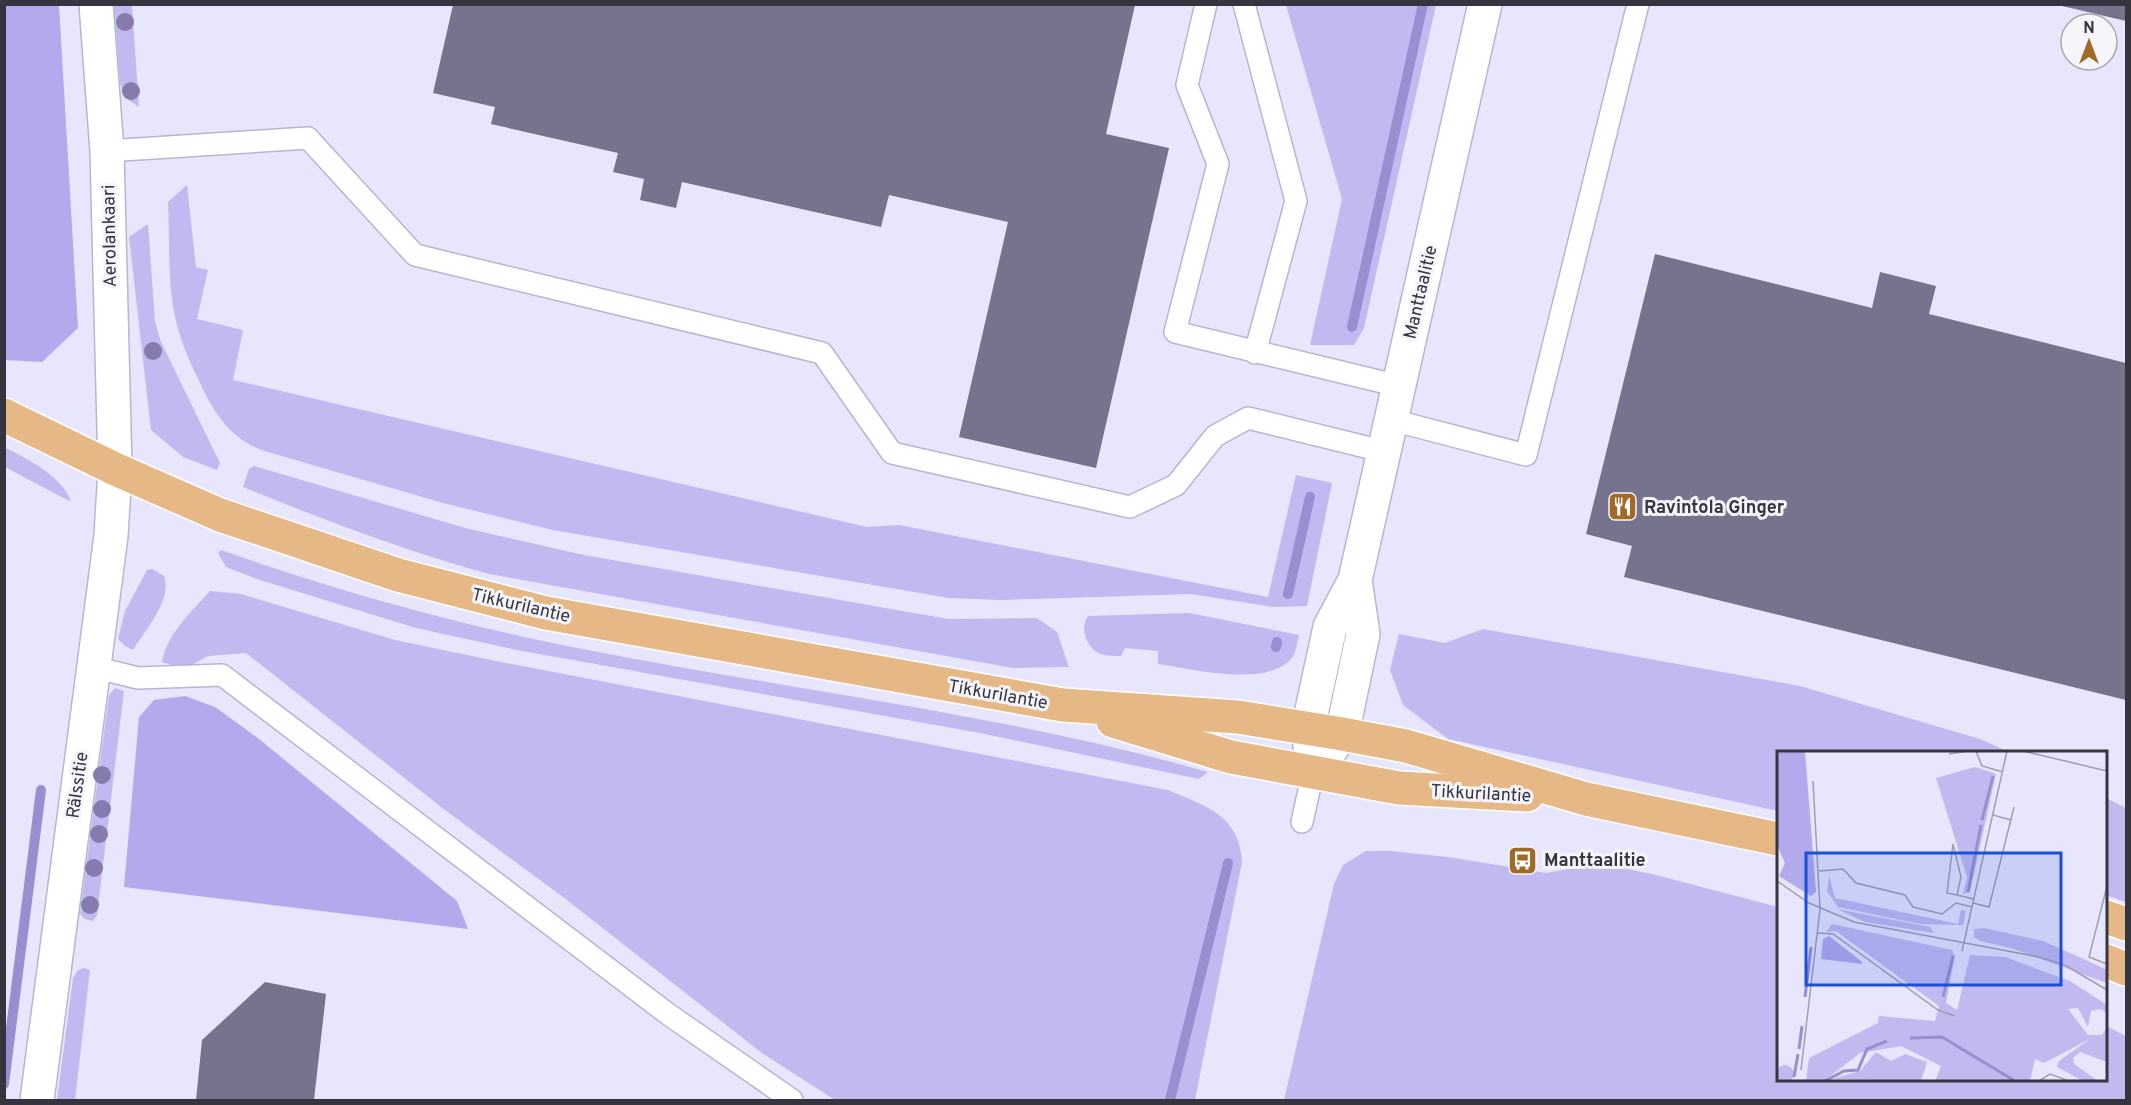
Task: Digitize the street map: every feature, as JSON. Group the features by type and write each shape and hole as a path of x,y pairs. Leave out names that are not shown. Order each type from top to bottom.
{"main road":[{"name":"Tikkurilantie","path":"4,415 115,469 220,515 398,574 546,613 1063,705 1238,717 1342,734 1406,746 1586,799 1771,839"},
{"name":"Tikkurilantie","path":"1063,705 1231,757 1399,788 1586,799"},
{"path":"2107,917 2127,924"},
{"path":"2107,961 2127,969"}],"street":[{"name":"Aerolankaari","path":"96,4 107,151 115,469"},
{"name":"Manttaalitie","path":"1313,772 1308,728 1330,627 1355,580 1386,452 1485,4"},
{"name":"Rälssitie","path":"37,1101 111,536 115,469"},
{"name":"Manttaalitie","path":"1313,772 1342,734 1363,634 1355,580"}],"lane":[{"path":"1206,4 1187,84 1218,164 1175,332 1399,386"},
{"path":"1244,4 1296,201 1256,352"},
{"path":"1392,420 1526,455 1638,4"},
{"path":"107,151 308,138 415,255 822,353 892,453 1130,507 1176,485 1215,436 1248,418 1386,452"},
{"path":"93,667 138,678 222,675 668,1014 792,1101"},
{"path":"1302,822 1313,772"}],"shaded area":[{"path":"4,5 59,5 78,328 42,362 5,360"},
{"path":"114,5 132,5 139,107 124,97 120,83"},
{"path":"1286,5 1436,5 1364,328 1354,345 1310,345 1342,199"},
{"path":"187,185 196,267 208,270 197,319 243,330 233,380 867,527 899,525 1268,597 1296,475 1332,483 1307,606 1273,607 1191,594 1001,600 949,598 553,530 443,503 261,450 232,432 218,415 206,396 183,346 178,329 170,277 168,202"},
{"path":"148,224 155,322 161,342 220,463 217,470 183,457 151,430 129,237"},
{"path":"4,447 53,477 61,484 71,502 5,467"},
{"path":"254,466 469,529 584,555 948,619 1037,618 1057,632 1069,667 1013,668 489,574 365,534 243,487 249,469"},
{"path":"221,550 371,598 524,637 695,670 953,714 1124,750 1208,772 1199,779 980,733 517,650 416,628 260,580 226,567 218,553"},
{"path":"152,569 164,576 165,594 156,614 133,650 118,639 125,611 147,570"},
{"path":"210,591 241,594 395,640 1168,790 1207,807 1218,814 1235,833 1240,846 1242,862 1195,1100 835,1100 762,1053 563,897 445,810 246,653 208,656 184,669 162,662 174,633"},
{"path":"1189,613 1299,635 1292,658 1280,667 1265,672 1228,674 1209,672 1158,664 1158,651 1125,648 1121,656 1101,654 1088,643 1084,632 1088,616"},
{"path":"1483,629 1800,686 1980,739 2007,751 1777,751 1777,811 1448,739 1403,705 1390,670 1399,634 1445,643"},
{"path":"115,688 124,691 97,915 93,921 84,919 80,913 109,695"},
{"path":"185,696 215,707 259,739 457,901 468,929 124,887 139,717 154,700"},
{"path":"2107,798 2126,808 2126,902 2107,895"},
{"path":"1366,851 1448,857 1546,873 1600,863 1777,907 1777,1081 2107,1081 2107,1026 2126,1036 2126,1100 1284,1100 1334,884 1343,865"},
{"path":"84,968 90,970 75,1100 57,1100 73,978 78,970"}],"building":[{"path":"2126,4 2126,21 2119,19 2119,12 2088,12 2058,5"},
{"path":"453,5 1135,5 1106,134 1169,148 1096,468 959,437 1008,222 889,195 881,227 682,182 676,208 640,200 644,179 613,172 618,153 491,124 495,107 433,93"},
{"path":"1655,254 1872,308 1880,272 1936,286 1929,314 2126,363 2126,700 1624,577 1632,546 1586,534"},
{"path":"265,982 326,994 314,1100 196,1100 202,1040"}],"waterway":[{"path":"1352,327 1423,4"},
{"path":"1288,594 1310,497"},
{"path":"1276,647 1277,642"},
{"path":"4,1084 41,790"},
{"path":"1170,1100 1228,863"}],"place":[{"name":"Ravintola Ginger","path":"1623,507"},
{"name":"Manttaalitie","path":"1523,860"}]}
